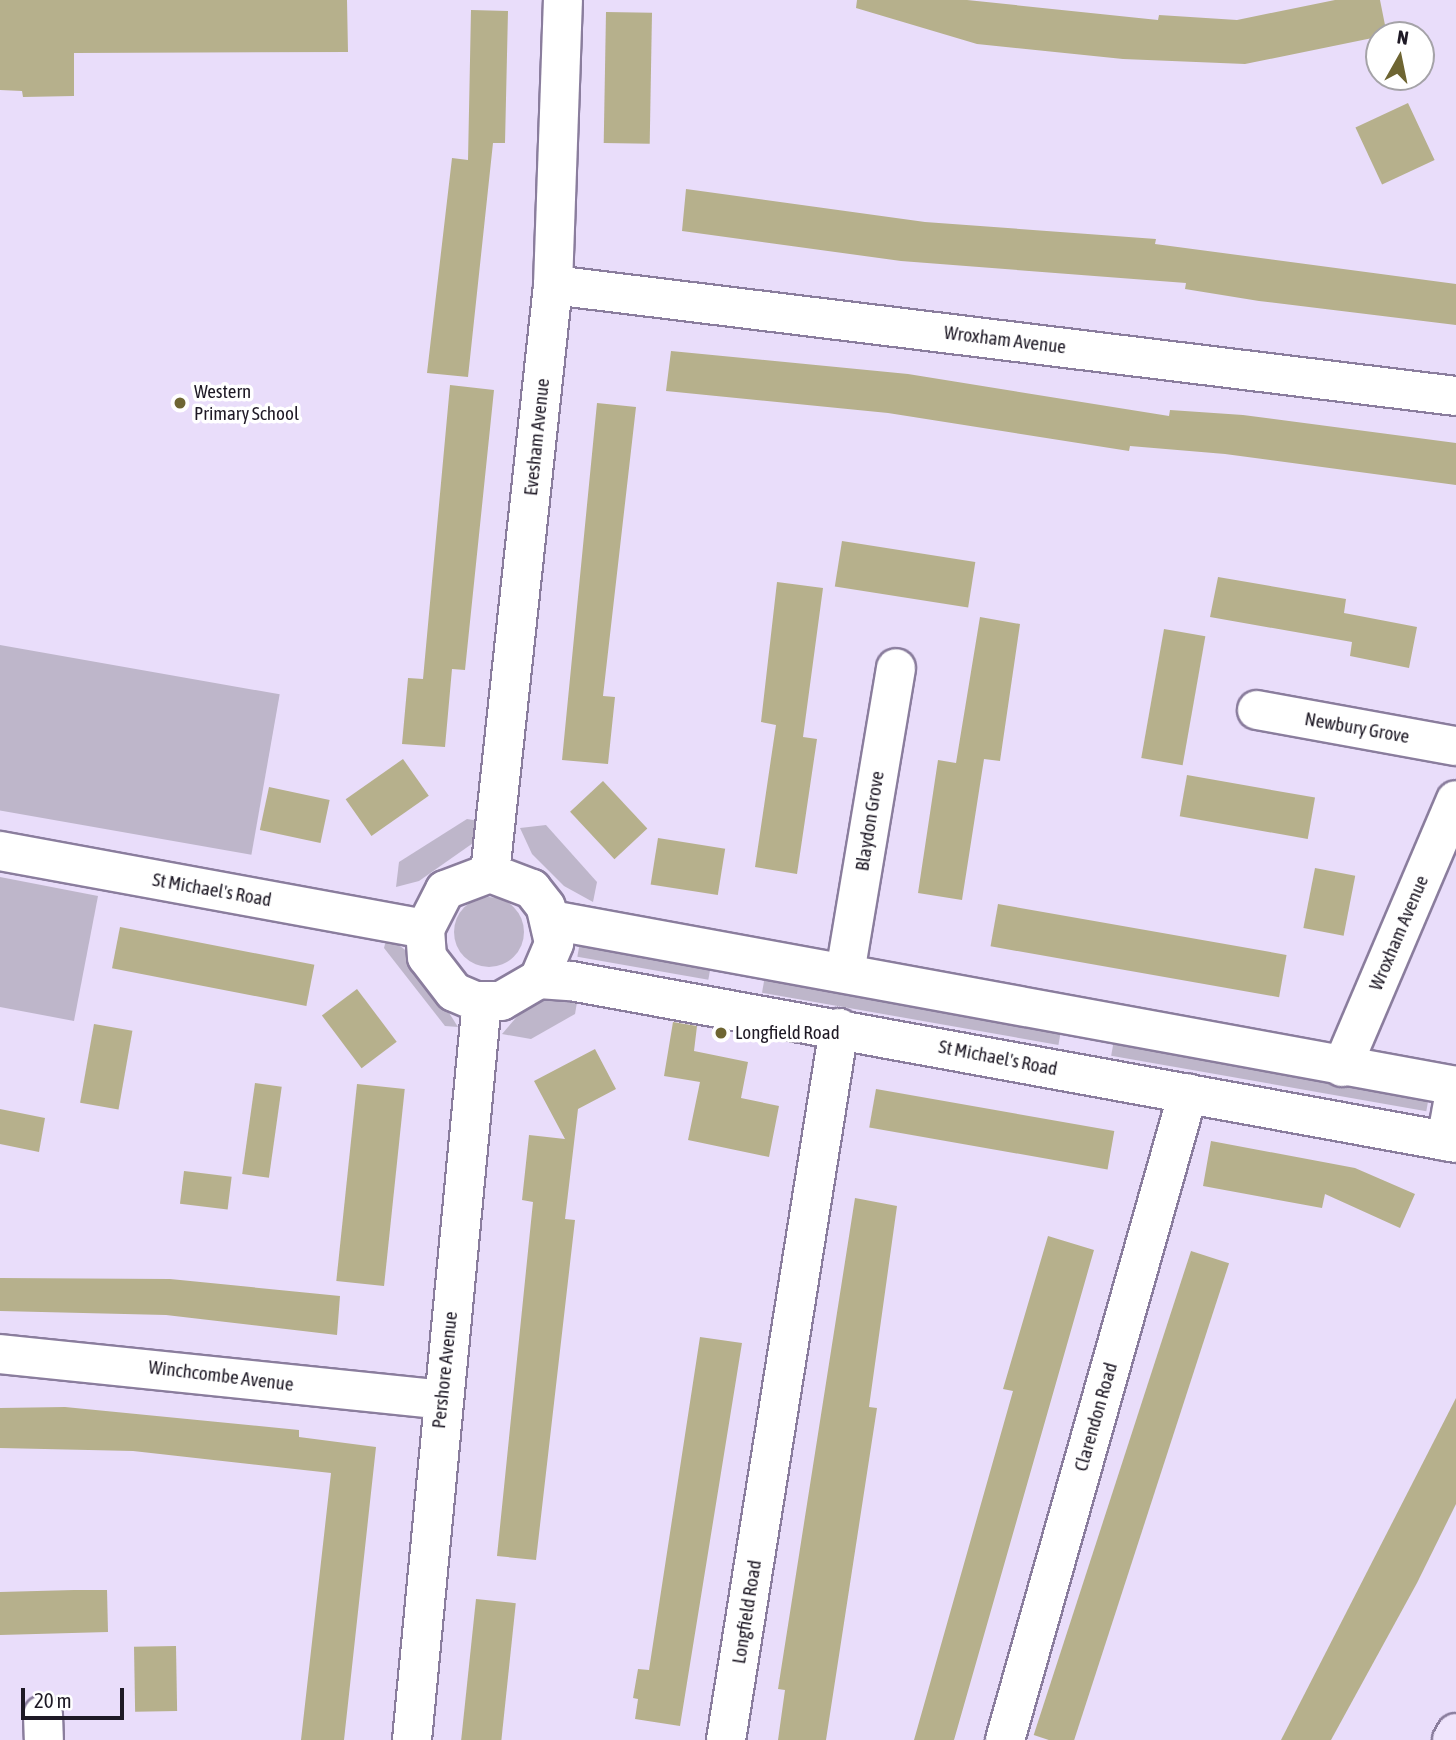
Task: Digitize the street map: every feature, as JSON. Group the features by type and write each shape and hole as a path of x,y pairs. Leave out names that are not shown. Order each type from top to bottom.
{"main road":[{"path":"1452,1740 1456,1733"}],"street":[{"name":"Evesham Avenue","path":"491,873 553,285 563,0"},
{"name":"Wroxham Avenue","path":"553,285 1456,396"},
{"name":"Blaydon Grove","path":"845,974 896,668"},
{"name":"Newbury Grove","path":"1257,710 1456,746"},
{"name":"Wroxham Avenue","path":"1342,1066 1456,800"},
{"name":"St Michael's Road","path":"0,851 425,929"},
{"path":"491,873 532,889 551,920 554,943 539,979 522,993 482,1001 454,992 438,977 425,929 445,890 491,873"},
{"path":"551,920 1456,1086 1451,1142"},
{"path":"728,1009 738,954"},
{"name":"St Michael's Road","path":"539,979 839,1028 1451,1142"},
{"name":"Pershore Avenue","path":"412,1740 442,1400 482,1001"},
{"path":"1080,1074 1091,1019"},
{"name":"Longfield Road","path":"726,1740 839,1028"},
{"name":"Clarendon Road","path":"1005,1740 1188,1093"},
{"name":"Winchcombe Avenue","path":"0,1354 442,1400"}],"shaded area":[{"path":"0,645 280,694 251,855 0,811"},
{"path":"467,819 485,822 476,841 419,881 396,887 399,862"},
{"path":"546,825 597,882 593,902 564,886 532,854 520,828"},
{"path":"0,877 98,896 74,1021 0,1007"},
{"path":"496,897 509,903 518,912 522,918 522,946 514,957 503,965 482,967 464,957 456,946 454,925 464,907 475,899"},
{"path":"387,936 413,956 458,1027 445,1026 384,948"},
{"path":"581,936 712,959 708,980 577,957"},
{"path":"766,970 1062,1022 1058,1045 762,993"},
{"path":"579,991 575,1014 531,1039 502,1034 533,998"},
{"path":"1115,1034 1430,1090 1426,1111 1111,1056"}],"building":[{"path":"0,0 347,0 348,52 74,53 74,96 23,97 22,91 0,90"},
{"path":"857,0 967,0 1158,20 1159,15 1237,20 1335,0 1380,0 1384,21 1365,21 1365,39 1245,64 1123,59 977,44 856,8"},
{"path":"471,10 508,11 505,143 493,143 468,377 427,373 452,158 468,160"},
{"path":"606,12 652,13 650,144 604,143"},
{"path":"1408,103 1435,160 1382,185 1355,128"},
{"path":"686,189 925,222 1156,239 1155,244 1456,284 1456,325 1259,301 1185,289 1186,283 901,261 682,231"},
{"path":"671,351 908,374 1169,416 1170,410 1243,415 1456,443 1456,485 1225,454 1130,446 1129,451 888,413 666,391"},
{"path":"450,385 494,390 465,670 452,669 445,747 402,744 408,678 423,679"},
{"path":"597,403 636,407 603,696 615,697 608,764 562,760"},
{"path":"842,541 975,562 968,608 835,586"},
{"path":"1218,577 1346,599 1344,613 1417,627 1409,668 1350,656 1352,642 1210,617"},
{"path":"777,582 823,588 803,737 817,739 797,874 755,867 776,725 761,722"},
{"path":"980,617 1020,624 1000,761 984,759 962,900 918,893 938,760 956,763"},
{"path":"1164,629 1205,636 1183,765 1141,758"},
{"path":"403,759 429,796 371,836 346,799"},
{"path":"1187,775 1315,798 1308,839 1180,816"},
{"path":"603,781 647,829 614,859 570,812"},
{"path":"269,787 330,800 320,843 260,830"},
{"path":"658,838 725,849 718,895 651,884"},
{"path":"1315,868 1355,876 1344,936 1303,928"},
{"path":"998,904 1287,955 1279,997 991,946"},
{"path":"120,927 314,965 306,1006 112,968"},
{"path":"357,989 397,1042 362,1068 322,1015"},
{"path":"673,1022 697,1026 694,1051 748,1062 741,1098 779,1106 769,1157 688,1140 700,1082 664,1076"},
{"path":"94,1024 132,1031 119,1110 80,1103"},
{"path":"595,1049 616,1089 578,1109 565,1219 575,1220 536,1560 497,1556 533,1202 522,1200 529,1135 565,1139 534,1081"},
{"path":"255,1083 282,1087 269,1178 242,1174"},
{"path":"357,1084 405,1089 384,1286 336,1281"},
{"path":"876,1089 1114,1131 1108,1169 869,1127"},
{"path":"0,1109 45,1118 39,1152 0,1144"},
{"path":"1211,1141 1355,1168 1415,1194 1400,1228 1325,1194 1322,1208 1203,1186"},
{"path":"184,1171 232,1177 228,1210 180,1204"},
{"path":"855,1198 897,1206 869,1407 877,1408 826,1740 778,1740 785,1690 778,1689"},
{"path":"1048,1236 1094,1250 954,1740 914,1740 1013,1391 1003,1389"},
{"path":"1191,1251 1229,1263 1074,1740 1049,1740 1034,1735"},
{"path":"0,1278 170,1279 340,1296 337,1335 166,1315 0,1311"},
{"path":"700,1337 742,1343 680,1726 635,1719 638,1699 633,1698 638,1669 649,1670"},
{"path":"1456,1398 1456,1504 1417,1583 1331,1740 1281,1740"},
{"path":"65,1407 299,1430 299,1437 376,1447 344,1740 301,1740 331,1473 133,1451 0,1448 0,1408"},
{"path":"107,1590 108,1632 0,1635 0,1592"},
{"path":"476,1599 516,1603 501,1740 461,1740"},
{"path":"176,1646 177,1711 135,1712 134,1647"}],"place":[{"name":"Western Primary School","path":"180,403"},
{"name":"Longfield Road","path":"721,1033"}]}
